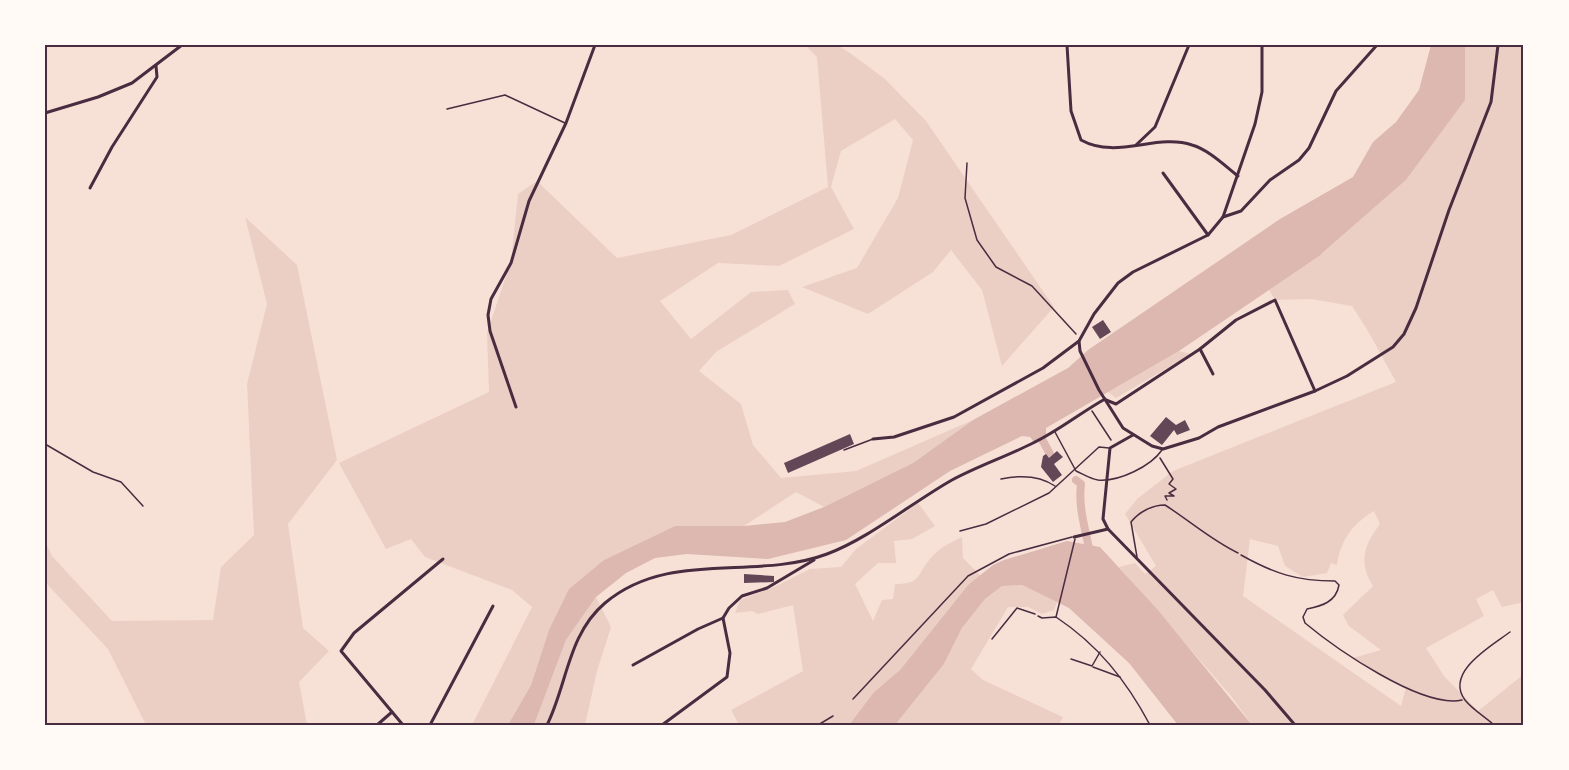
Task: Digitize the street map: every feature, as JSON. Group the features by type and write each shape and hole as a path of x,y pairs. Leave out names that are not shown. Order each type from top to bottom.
{"street":[{"path":"45,113 80,103 132,83 182,45"},
{"path":"516,406 490,331 488,315 491,299 511,263 529,201 566,123 595,45"},
{"path":"1067,45 1071,111 1082,140 1092,146 1110,149 1166,143 1193,145 1238,176"},
{"path":"1134,146 1155,127 1189,45"},
{"path":"873,439 894,437 954,417 1043,368 1079,341 1094,314 1118,283 1133,272 1209,236 1223,217 1259,107 1263,75 1262,45"},
{"path":"1223,217 1241,211 1270,180 1299,160 1309,148 1336,91 1377,45"},
{"path":"1079,341 1080,351 1123,428 1162,449 1199,438 1218,427 1316,391 1347,376 1393,346 1404,334 1416,308 1449,210 1491,102 1498,45"},
{"path":"90,188 112,147 157,77 156,66"},
{"path":"1163,173 1209,236"},
{"path":"1105,399 1116,404 1200,349 1236,320 1275,300 1316,391"},
{"path":"1200,349 1213,374"},
{"path":"633,665 723,618 729,608 742,596 792,575 818,557 860,538 953,480 1055,432 1105,399"},
{"path":"1133,435 1112,447 1103,519 1107,529 1265,690 1295,725"},
{"path":"1075,538 1094,530 1107,529"},
{"path":"547,725 582,631 595,612 619,593 657,576 690,569 776,567 818,557"},
{"path":"403,725 341,651 354,633 443,560"},
{"path":"430,725 492,606"},
{"path":"662,725 728,677 730,653 723,618"},
{"path":"377,725 392,712"}],"lane":[{"path":"447,109 505,95 566,123"},
{"path":"1055,432 1076,471 1098,480 1131,472 1156,460 1162,449"},
{"path":"844,450 873,439"},
{"path":"45,444 87,469 122,482 143,506"},
{"path":"960,531 986,524 1049,493 1099,447 1112,447"},
{"path":"1001,479 1016,476 1036,478 1056,486"},
{"path":"1137,558 1131,522 1141,512 1165,505 1194,524 1212,541 1238,553"},
{"path":"853,699 968,576 1009,554 1075,538 1056,616"},
{"path":"1038,616 1056,616 1100,651 1120,677 1150,725"},
{"path":"1494,725 1465,700 1461,690 1465,668 1510,632"},
{"path":"1092,666 1100,651"},
{"path":"1071,659 1120,677"}],"path":[{"path":"967,163 965,198 977,240 996,267 1032,286 1074,330 1079,341"},
{"path":"1090,408 1112,447"},
{"path":"1162,449 1159,456 1173,478 1168,484 1176,489 1169,493 1174,496 1165,496 1167,500 1165,505"},
{"path":"1238,553 1286,577 1313,582 1335,581 1339,585 1338,591 1324,606 1304,612 1305,623 1378,674 1435,698 1455,702 1465,700"},
{"path":"992,639 1017,608 1038,616"},
{"path":"818,725 833,716"}],"shaded area":[{"path":"805,45 837,45 850,53 885,79 926,121 1054,307 1002,366 982,290 951,250 933,272 868,314 802,287 857,268 898,198 913,140 895,119 841,151 831,187 854,229 779,266 718,263 660,301 691,339 751,292 788,290 795,304 716,352 699,371 741,404 753,445 781,478 856,471 973,420 913,463 824,507 796,492 744,526 675,526 604,560 549,630 531,685 508,725 472,725 532,607 512,590 425,557 411,539 386,549 339,463 489,392 487,333 511,261 518,194 537,181 617,258 731,235 828,187 817,57"},
{"path":"1431,45 1465,45 1465,100 1406,180 1319,256 1179,351 1046,428 1046,435 1034,442 1030,437 1022,436 950,471 846,540 768,559 687,554 655,558 626,573 596,597 566,640 534,725 508,725 531,685 549,630 569,589 604,560 675,526 744,526 785,522 824,507 913,463 973,420 1068,368 1088,350 1280,219 1353,177 1373,142 1396,122 1419,90"},
{"path":"1465,45 1524,45 1524,602 1502,607 1493,590 1476,599 1484,616 1426,648 1444,676 1478,711 1524,674 1524,725 1252,725 1231,696 1119,567 1135,563 1145,574 1156,566 1125,514 1137,499 1173,471 1396,382 1352,306 1311,299 1275,300 1268,288 1324,252 1406,180 1464,101","holes":["1374,511 1380,524 1370,539 1364,561 1373,586 1343,615 1349,626 1381,650 1353,658 1378,674 1406,687 1401,706 1243,596 1250,539 1278,546 1285,566 1303,577 1327,573 1331,563 1337,565 1344,541 1354,527"]},
{"path":"245,217 297,265 337,460 288,524 303,628 329,651 299,682 307,725 146,725 108,649 45,582 45,541 52,556 112,621 213,620 221,567 254,535 247,384 267,304"},
{"path":"1179,351 1191,354 1116,398 1108,392"},
{"path":"918,503 935,526 912,539 894,541 896,563 878,563 855,584 873,621 882,600 893,599 895,584 904,584 914,580 937,552 962,537 963,558 981,576 968,585 900,670 874,692 849,725 739,725 731,710 803,671 793,605 758,614 752,611 735,613 740,600 774,587 810,569 841,567 856,549"},
{"path":"1067,541 1100,547 1157,609 1252,725 1178,725 1129,663 1069,608 1022,585 1002,586 985,599 962,628 944,664 895,725 849,725 874,692 900,670 968,585 993,565 1004,560"},
{"path":"1022,585 1057,602 1054,610 1042,614 1028,607 1008,607 971,669 983,680 1063,717 1059,725 895,725 944,664 962,628 985,599 1002,586"},
{"path":"596,597 611,627 597,671 585,725 534,725 566,640"}],"building":[{"path":"1103,320 1111,332 1100,339 1092,327"},
{"path":"1166,417 1176,425 1185,420 1190,430 1177,435 1174,430 1162,445 1150,436"},
{"path":"850,434 854,444 788,473 784,463"},
{"path":"1057,451 1063,457 1054,464 1062,475 1053,482 1041,467 1043,456 1046,454 1049,458"},
{"path":"744,574 774,576 774,582 744,583"}],"waterway":[{"path":"1038,432 1050,454"},
{"path":"1076,480 1081,484 1081,511 1090,554"}]}
